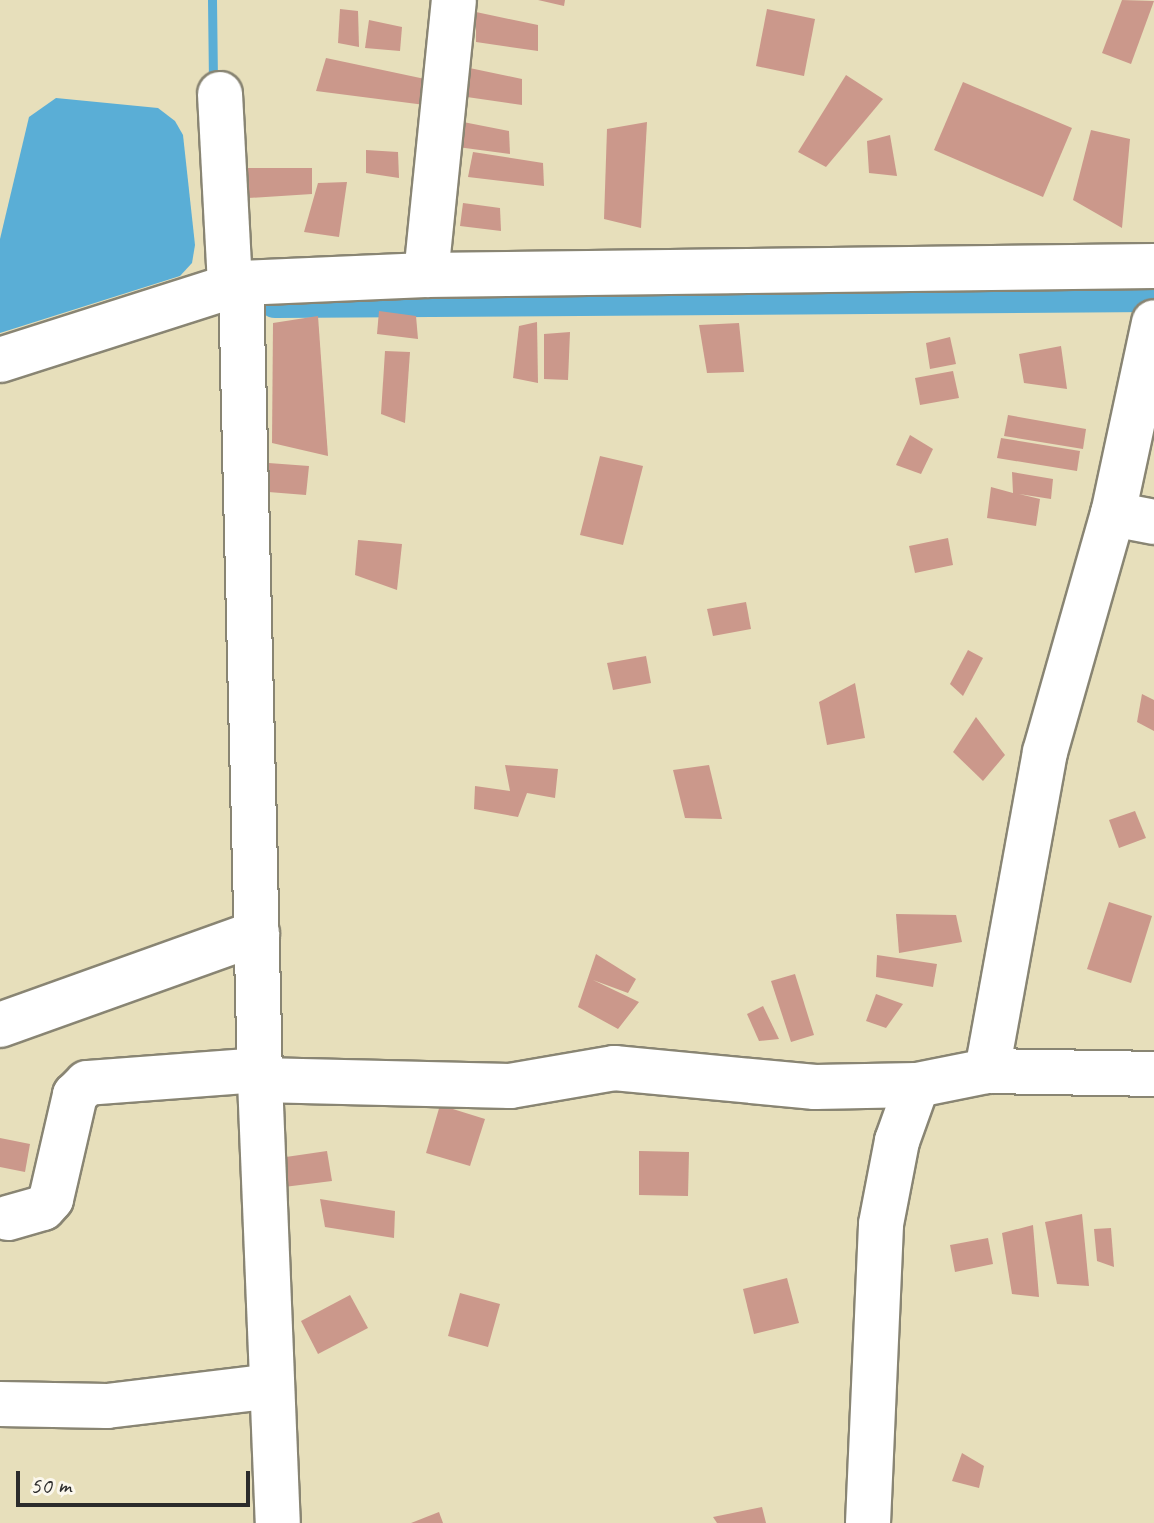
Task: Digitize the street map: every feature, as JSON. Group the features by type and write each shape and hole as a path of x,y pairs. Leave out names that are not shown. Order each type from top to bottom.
{"street":[{"path":"426,275 454,0"},
{"path":"220,94 243,339 260,1075 278,1523"},
{"path":"0,360 236,285 426,275 1154,266"},
{"path":"987,1071 1045,752 1134,518 1154,322"},
{"path":"0,1025 257,933"},
{"path":"8,1218 43,1208 51,1199 75,1095 87,1083 260,1075 510,1086 614,1068 786,1085 917,1085 987,1071 1154,1074"},
{"path":"868,1523 881,1224 897,1141 917,1085"},
{"path":"0,1404 107,1406 272,1386"}],"water":[{"path":"56,98 158,108 175,121 183,135 195,245 192,263 180,276 0,333 0,239 29,117"}],"building":[{"path":"538,0 565,0 564,6"},
{"path":"1122,0 1154,1 1131,64 1102,53"},
{"path":"340,9 358,11 359,47 338,43"},
{"path":"767,9 815,19 804,76 756,66"},
{"path":"476,12 538,25 538,51 476,42"},
{"path":"369,20 402,27 400,51 365,48"},
{"path":"326,58 425,79 425,105 316,91"},
{"path":"460,66 522,79 522,105 460,96"},
{"path":"846,75 883,99 826,167 798,152"},
{"path":"963,82 1072,128 1043,197 934,150"},
{"path":"458,121 509,131 510,154 450,146"},
{"path":"647,122 641,228 604,219 607,129"},
{"path":"1091,130 1130,139 1122,228 1073,200"},
{"path":"890,135 897,176 869,173 867,141"},
{"path":"366,150 398,152 399,178 366,173"},
{"path":"473,152 543,163 544,186 468,177"},
{"path":"245,168 312,168 312,194 248,198"},
{"path":"347,182 339,237 304,232 318,183"},
{"path":"463,203 500,208 501,231 460,226"},
{"path":"379,311 416,316 418,339 377,334"},
{"path":"318,316 328,456 272,443 273,323"},
{"path":"537,322 538,383 513,378 519,326"},
{"path":"739,323 744,372 707,373 699,325"},
{"path":"570,332 568,380 544,379 544,334"},
{"path":"950,337 956,364 930,369 926,343"},
{"path":"1061,346 1067,389 1024,383 1019,354"},
{"path":"385,351 410,352 405,423 381,414"},
{"path":"953,371 959,398 920,405 915,378"},
{"path":"1008,415 1086,429 1083,449 1004,436"},
{"path":"910,435 933,449 921,474 896,465"},
{"path":"1001,438 1080,451 1077,471 997,458"},
{"path":"600,456 643,466 623,545 580,535"},
{"path":"255,462 309,466 306,495 256,491"},
{"path":"1012,472 1053,479 1051,499 1019,494 1040,499 1036,526 987,518 991,487 1013,493"},
{"path":"948,538 953,565 915,573 909,546"},
{"path":"358,540 402,544 397,590 355,575"},
{"path":"746,602 751,629 713,636 707,609"},
{"path":"968,650 983,658 963,696 950,684"},
{"path":"646,656 651,683 613,690 607,663"},
{"path":"855,683 865,738 827,745 819,702"},
{"path":"1142,694 1154,700 1154,731 1137,722"},
{"path":"976,717 1005,755 983,781 953,752"},
{"path":"505,765 558,769 555,798 527,793 518,817 474,809 475,786 510,791"},
{"path":"709,765 722,819 685,818 673,770"},
{"path":"1135,811 1146,838 1119,848 1109,820"},
{"path":"1109,902 1152,916 1131,983 1087,969"},
{"path":"896,914 956,915 962,942 899,953"},
{"path":"596,954 636,979 628,993 593,980 639,1002 618,1029 578,1007"},
{"path":"877,955 937,964 933,987 876,977"},
{"path":"795,974 814,1035 791,1042 771,981"},
{"path":"876,994 903,1004 886,1028 866,1021"},
{"path":"763,1006 779,1039 759,1041 747,1014"},
{"path":"440,1105 485,1119 470,1166 426,1153"},
{"path":"0,1138 30,1144 25,1172 0,1167"},
{"path":"327,1151 332,1181 284,1187 279,1158"},
{"path":"639,1151 689,1152 688,1196 639,1195"},
{"path":"320,1199 395,1211 394,1238 325,1227"},
{"path":"1082,1214 1089,1286 1057,1284 1045,1222"},
{"path":"1033,1225 1039,1297 1012,1294 1002,1233"},
{"path":"1111,1228 1114,1267 1097,1261 1094,1229"},
{"path":"988,1238 993,1264 955,1272 950,1245"},
{"path":"787,1278 799,1323 754,1334 743,1289"},
{"path":"460,1293 500,1304 488,1347 448,1336"},
{"path":"350,1295 368,1328 318,1354 301,1321"},
{"path":"962,1453 984,1466 979,1488 952,1481"},
{"path":"762,1507 766,1523 717,1523 713,1517"},
{"path":"439,1512 443,1523 411,1523"}],"waterway":[{"path":"212,0 213,85"},
{"path":"275,302 1154,296"}]}
